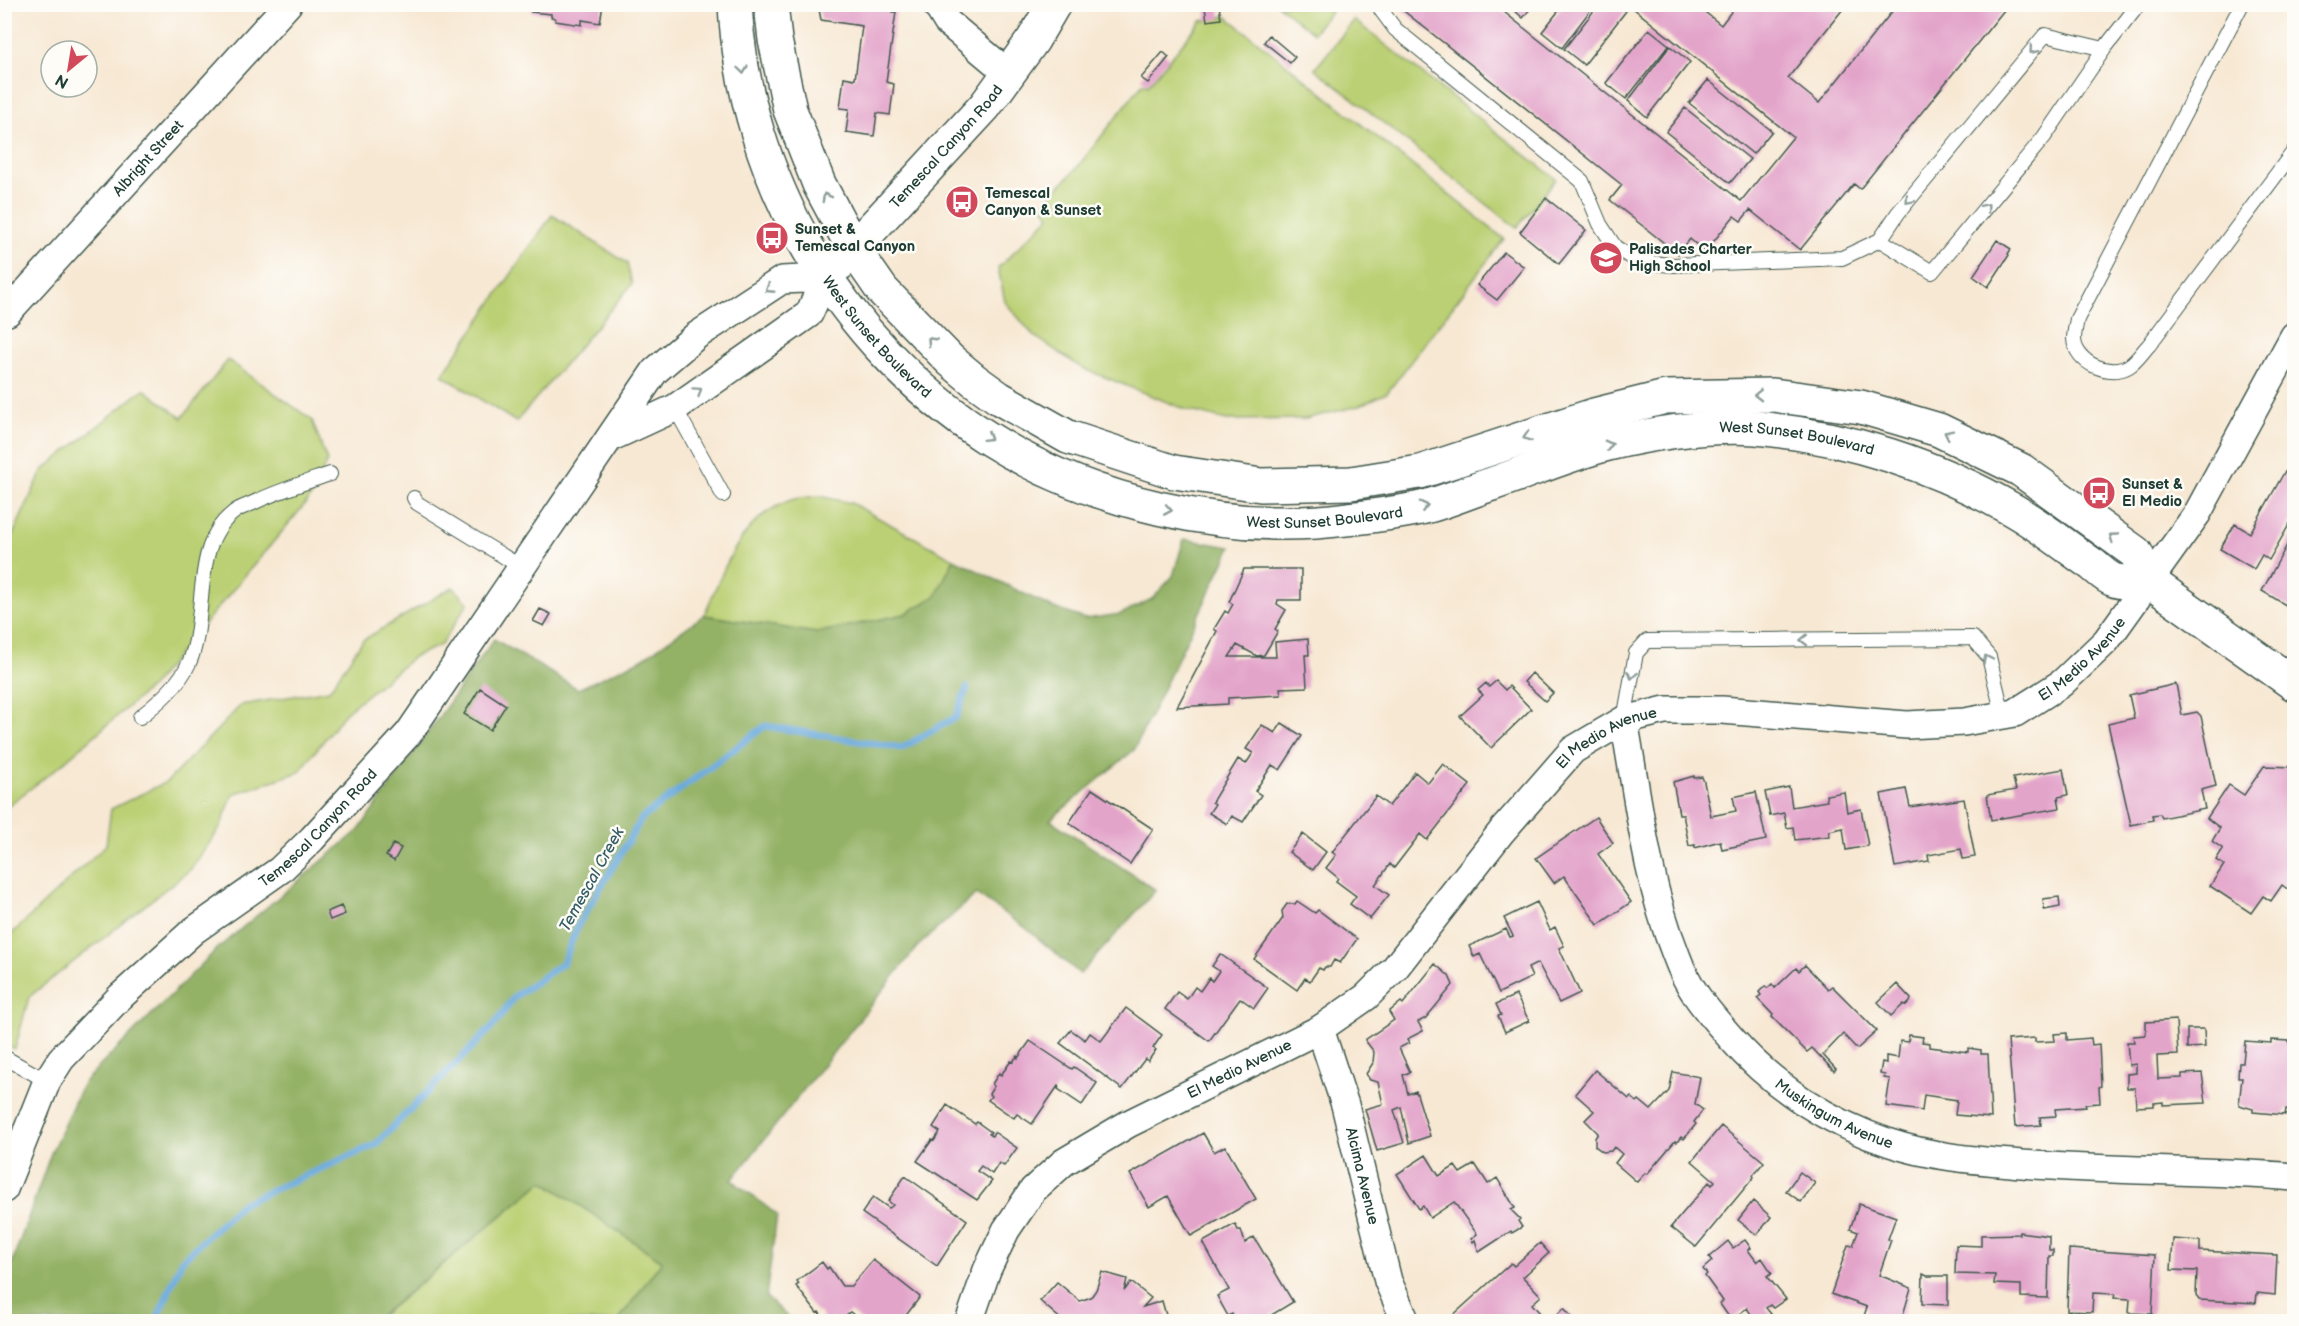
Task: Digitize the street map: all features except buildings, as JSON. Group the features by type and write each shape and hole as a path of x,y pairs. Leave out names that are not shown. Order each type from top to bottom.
{"main road":[{"name":"West Sunset Boulevard","path":"735,4 745,83 760,140 779,191 825,278 864,329 907,373 941,403 986,437 1043,468 1103,492 1154,507 1222,520 1275,523 1342,520 1424,507 1606,444 1696,429 1753,428 1813,435 1891,456 1946,477 2015,511 2115,581 2149,581"},
{"name":"West Sunset Boulevard","path":"771,4 775,40 790,110 819,184 853,248 882,290 942,353 974,381 999,398 1068,436 1174,472 1261,485 1351,483 1420,472 1594,415 1666,397 1773,395 1861,407 1939,430 2021,470 2136,553 2149,581 2295,684"},
{"name":"Temescal Canyon Road","path":"825,278 950,145 1009,74 1054,4"}],"street":[{"name":"Albright Street","path":"8,312 288,4"},
{"path":"936,4 947,22 1009,74"},
{"name":"Temescal Canyon Road","path":"4,1189 47,1081 61,1059 120,997 193,931 280,870 312,839 409,734 655,371 696,336 782,280 825,278 809,314 675,408 610,438"},
{"name":"El Medio Avenue","path":"969,1322 987,1270 1006,1230 1033,1190 1064,1162 1128,1124 1320,1029 1366,997 1395,968 1502,831 1573,750 1624,720 1665,710 1722,710 1907,725 1964,722 2015,713 2062,682 2106,641 2197,514 2295,336"},
{"name":"Muskingum Avenue","path":"1624,720 1656,899 1676,956 1695,996 1749,1060 1784,1088 1838,1122 1891,1143 1953,1158 2063,1168 2235,1172 2295,1177"},
{"name":"Alcima Avenue","path":"1320,1029 1346,1105 1388,1281 1406,1322"}],"lane":[{"path":"1380,4 1381,10 1395,29 1582,181 1600,224 1615,247 1638,262 1673,265 1842,258 1880,240 1898,213 2045,35 2104,49"},
{"path":"1880,240 1932,272 2044,137 2104,49 2139,4"},
{"path":"2242,4 2077,320 2074,340 2082,357 2097,368 2113,372 2130,366 2149,345 2295,151"},
{"path":"675,408 723,495"},
{"path":"140,717 162,699 188,665 197,639 201,590 211,544 220,526 233,512 273,493 330,474"},
{"path":"414,498 521,567"},
{"path":"1624,720 1636,653 1647,641 1973,638 1989,657 2003,715"},
{"path":"4,1057 47,1081"}],"green space":[{"path":"1278,5 1336,5 1313,33"},
{"path":"1226,16 1504,239 1387,393 1358,406 1305,419 1227,420 1187,410 1082,368 1033,335 1005,302 998,268 1050,216 1042,205 1076,169 1143,83 1148,85 1201,21"},
{"path":"1354,20 1556,179 1517,228 1315,69"},
{"path":"552,215 627,263 632,284 516,422 442,375"},
{"path":"228,360 312,420 327,461 311,497 152,686 56,769 5,808 5,552 42,471 144,389 182,418"},
{"path":"819,496 851,503 954,559 936,596 905,614 816,633 704,615 736,547 758,519 773,508 791,500"},
{"path":"1184,539 1231,547 1134,750 1050,820 1156,890 1080,974 1027,929 976,894 917,947 732,1180 777,1215 766,1297 792,1321 618,1321 662,1261 543,1181 374,1321 5,1322 5,1283 51,1153 83,1083 217,949 359,830 494,639 578,689 642,659 704,615 816,633 905,614 936,596 954,559 1051,607 1085,619 1121,614 1152,599 1173,576"},
{"path":"453,587 468,603 441,645 415,656 347,711 299,772 233,794 220,828 191,869 29,997 15,1049 5,1045 5,940 106,845 111,809 168,781 241,705 329,690 363,640"},
{"path":"543,1181 662,1261 618,1321 374,1322"}],"waterway":[{"name":"Temescal Creek","path":"156,1322 182,1260 243,1203 375,1145 495,1024 514,997 563,963 578,925 642,818 765,726 902,748 956,717 967,688"}],"place":[{"name":"Temescal Canyon & Sunset","path":"962,202"},
{"name":"Sunset & Temescal Canyon","path":"772,238"},
{"name":"Palisades Charter High School","path":"1606,258"},
{"name":"Sunset & El Medio","path":"2099,493"}]}
